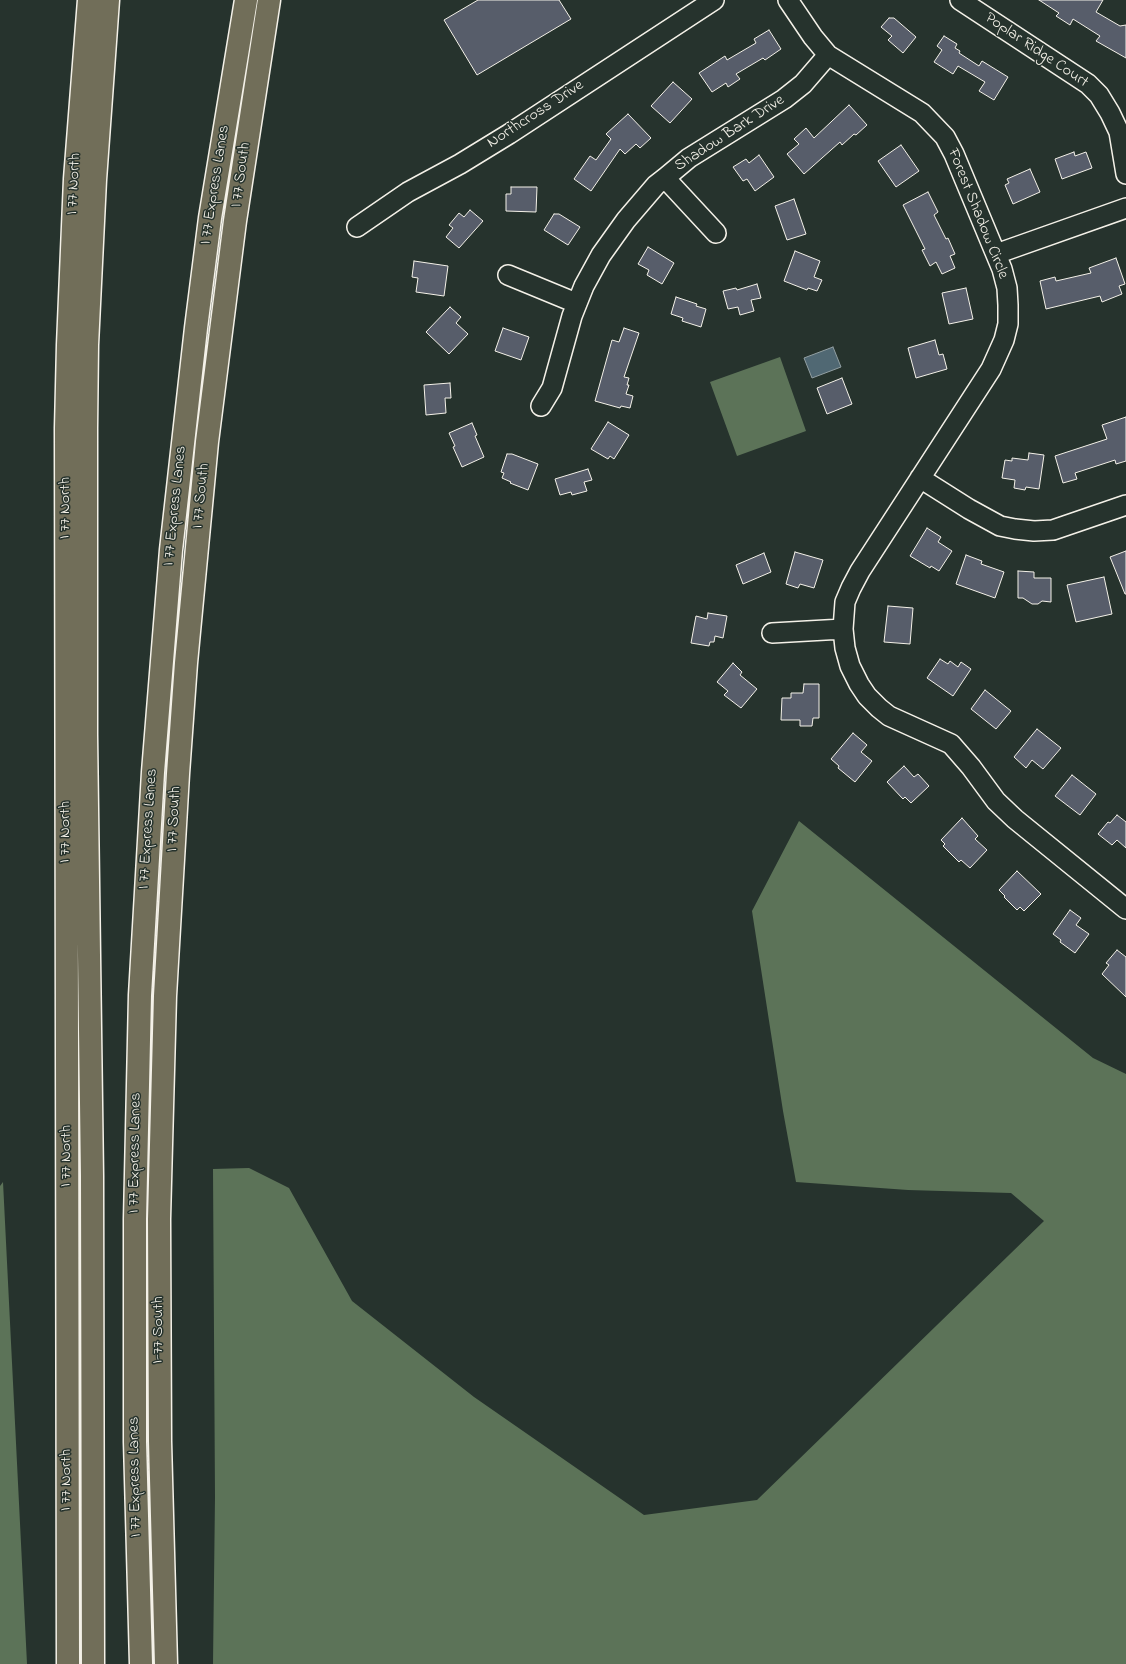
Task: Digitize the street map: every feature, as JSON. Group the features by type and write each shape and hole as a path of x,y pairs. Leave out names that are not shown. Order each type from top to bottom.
{"highway":[{"name":"I 77 North","path":"68,1664 66,428 68,329 74,194 89,0"},
{"path":"93,1664 92,1184 86,735 86,436 87,345 93,202 108,0"},
{"name":"I 77 Express Lanes","path":"141,1664 135,1450 135,1219 140,1003 153,764 171,550 193,352 209,225 246,0"},
{"name":"I 77 South","path":"166,996 178,774 186,663 203,482 235,221 269,0"},
{"path":"135,1219 166,996"},
{"name":"I-77 South","path":"166,996 160,1212 159,1330 166,1664"}],"street":[{"name":"Northcross Drive","path":"357,227 408,192 460,164 509,134 714,0"},
{"name":"Forest Shadow Circle","path":"788,0 828,55 922,113 945,137 954,154 996,254 1007,288 1008,324 1004,340 991,369 860,571 845,602 843,630 845,648 850,666 867,696 879,708 889,716 951,744 971,767 996,801 1015,819 1126,908"},
{"name":"Poplar Ridge Court","path":"960,0 1088,84 1099,95 1107,107 1119,132 1126,174"},
{"name":"Shadow Bark Drive","path":"540,406 552,388 576,303 612,239 643,199 689,158 784,99 803,84 828,55"},
{"path":"665,178 716,233"},
{"path":"996,254 1126,208"},
{"path":"508,275 576,303"},
{"path":"920,478 1000,526 1015,529 1034,531 1053,530 1126,505"},
{"path":"772,633 843,630"}],"green space":[{"path":"780,357 806,431 737,456 710,382"},
{"path":"799,821 1093,1058 1126,1074 1126,1664 213,1664 215,1497 213,1169 249,1168 289,1188 352,1301 474,1397 644,1515 757,1500 1044,1221 1011,1193 908,1190 796,1182 783,1111 752,911"},
{"path":"3,1182 27,1664 0,1664 0,1186"}],"water":[{"path":"833,347 841,367 812,378 804,358"}],"building":[{"path":"478,0 559,0 571,19 477,75 444,20"},
{"path":"1039,0 1103,0 1096,12 1120,26 1126,25 1126,58 1096,41 1100,36 1073,19 1070,25 1056,16 1059,13"},
{"path":"889,18 894,18 916,37 903,53 888,40 892,36 881,27"},
{"path":"769,30 781,49 765,60 763,58 736,74 740,79 728,87 726,83 712,92 699,73 725,56 727,60 756,43 754,39"},
{"path":"944,36 957,44 955,48 960,51 959,53 979,66 982,61 1008,77 994,100 979,91 985,82 958,66 953,74 934,62 942,50 937,46"},
{"path":"673,82 692,99 670,123 651,106"},
{"path":"849,105 867,125 842,145 840,142 804,174 787,154 799,144 794,139 806,128 814,138"},
{"path":"628,114 651,138 640,148 636,144 625,154 620,149 591,191 574,179 590,156 596,160 611,139 606,134"},
{"path":"901,145 919,171 896,187 878,161"},
{"path":"1074,152 1075,156 1086,152 1092,168 1062,179 1055,159"},
{"path":"759,155 774,177 755,191 747,179 743,181 733,167 746,159 749,163"},
{"path":"1030,169 1040,192 1013,204 1005,185 1009,183 1007,179"},
{"path":"511,187 537,187 536,212 506,211 506,194 511,194"},
{"path":"928,192 938,212 934,215 946,239 948,238 955,254 950,256 955,268 942,274 936,262 930,266 922,250 925,249 903,205"},
{"path":"794,199 806,234 787,240 775,206"},
{"path":"470,210 483,221 459,248 446,237 453,228 449,225 459,213 464,217"},
{"path":"554,214 559,214 580,227 568,245 544,230"},
{"path":"648,247 674,263 662,284 647,275 649,270 638,264"},
{"path":"795,251 820,261 814,277 822,280 817,291 808,288 807,290 784,281"},
{"path":"1116,258 1125,284 1119,286 1122,294 1102,302 1100,296 1046,309 1040,281 1055,277 1056,281 1091,273 1089,268"},
{"path":"414,261 448,266 444,296 416,292 418,278 412,277"},
{"path":"757,284 761,298 751,300 754,311 740,315 738,307 728,309 723,291 736,288 737,290"},
{"path":"966,288 973,319 949,324 942,293"},
{"path":"676,297 697,304 696,306 706,309 701,327 682,321 683,318 671,314"},
{"path":"450,307 461,317 456,323 468,334 449,354 426,332"},
{"path":"503,328 529,337 521,360 495,351"},
{"path":"624,328 639,333 624,377 629,378 627,385 629,385 626,394 633,396 630,408 621,406 620,408 595,401 612,340 619,342"},
{"path":"935,340 939,355 943,354 947,369 916,378 908,348"},
{"path":"842,378 852,404 827,414 817,388"},
{"path":"450,383 451,398 445,398 446,413 426,415 424,385"},
{"path":"1126,417 1126,461 1116,464 1115,460 1075,473 1077,479 1063,483 1055,456 1107,439 1102,425"},
{"path":"608,422 629,435 614,459 610,456 608,459 591,449"},
{"path":"472,423 477,435 475,436 484,457 462,467 453,447 455,446 449,433"},
{"path":"1029,453 1044,455 1039,489 1026,487 1025,490 1014,488 1015,480 1002,478 1005,460 1012,461 1012,458 1028,460"},
{"path":"507,454 512,454 538,464 528,490 502,478 504,473 501,472"},
{"path":"588,469 592,480 584,482 587,491 572,495 571,492 560,495 555,479"},
{"path":"927,528 941,537 938,542 952,551 939,571 931,566 930,568 910,556"},
{"path":"1126,551 1126,594 1125,594 1110,557"},
{"path":"795,552 823,560 814,588 800,584 798,588 786,584"},
{"path":"764,553 771,572 743,584 736,565"},
{"path":"966,555 982,561 981,564 1004,572 995,598 956,584"},
{"path":"1018,571 1034,572 1034,578 1051,578 1051,602 1042,601 1038,604 1032,604 1023,598 1018,598"},
{"path":"1104,577 1112,614 1076,622 1067,585"},
{"path":"888,606 913,608 910,644 884,642"},
{"path":"708,613 727,616 723,638 715,636 714,642 710,642 709,646 691,643 696,616 707,619"},
{"path":"940,659 948,664 950,661 958,667 961,662 971,669 953,696 927,678"},
{"path":"733,663 742,672 740,675 757,689 741,708 724,695 728,691 717,682"},
{"path":"804,684 819,684 819,718 813,718 812,726 800,726 800,720 781,720 782,698 791,698 791,693 803,693"},
{"path":"985,690 1011,711 996,729 971,709"},
{"path":"1037,729 1061,748 1043,769 1032,760 1026,768 1014,757"},
{"path":"853,733 867,745 861,752 872,761 855,782 838,768 839,766 831,759"},
{"path":"904,766 914,777 918,774 929,786 911,803 905,797 903,799 887,782"},
{"path":"1072,775 1096,794 1080,815 1055,796"},
{"path":"1117,815 1126,822 1126,848 1117,840 1112,845 1098,834 1108,822 1110,823"},
{"path":"962,818 978,836 975,839 987,850 970,868 961,860 959,862 943,846 945,844 941,840"},
{"path":"1017,871 1041,894 1024,911 1020,907 1017,910 999,890"},
{"path":"1070,910 1081,918 1076,925 1089,934 1075,953 1060,942 1061,940 1053,934"},
{"path":"1117,950 1126,957 1126,997 1102,974 1109,965 1106,963"}]}
